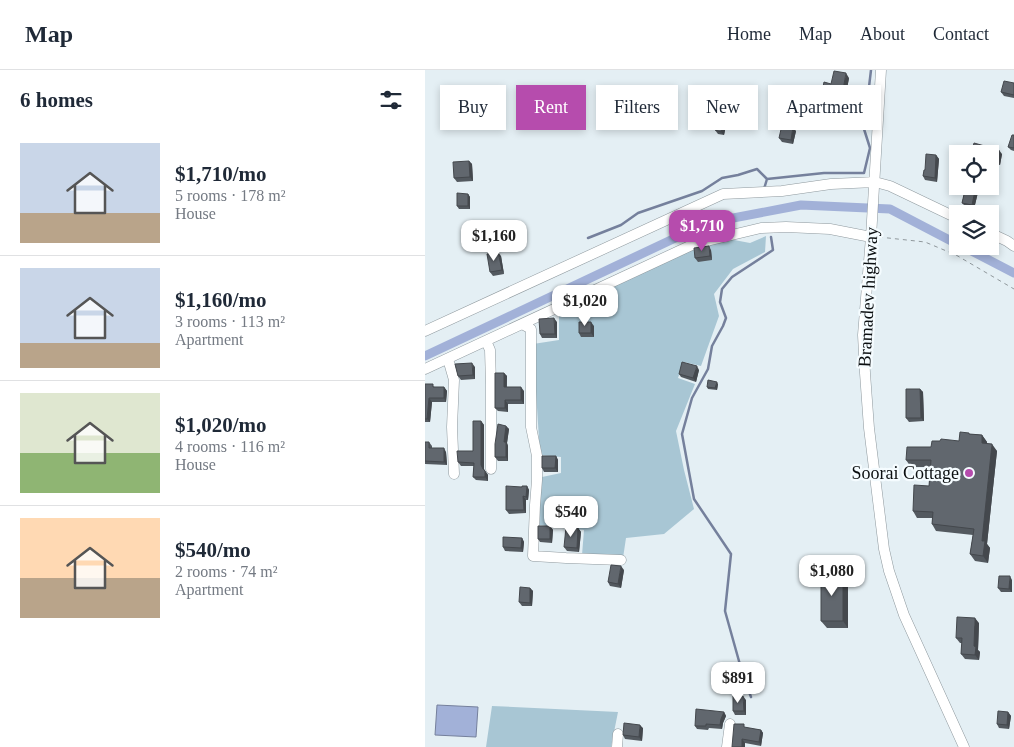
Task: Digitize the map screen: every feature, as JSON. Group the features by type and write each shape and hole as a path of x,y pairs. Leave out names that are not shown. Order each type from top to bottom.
{"street":[{"name":"Bramadev highway","path":"881,70 875,184 863,336 869,428 884,549 889,571 904,615 964,747"},
{"path":"425,331 723,194 782,191 831,184 875,184 890,186 949,214"},
{"path":"425,369 694,244 761,228 830,228 871,234"},
{"path":"999,237 1014,246"},
{"path":"522,324 531,329 531,427 537,456 533,556 621,560"},
{"path":"486,341 490,350 491,469"},
{"path":"448,359 454,380 454,474"},
{"path":"727,747 730,724"},
{"path":"617,747 618,734"}],"path":[{"path":"871,234 925,242 956,255 1014,289"}],"shaded area":[{"path":"766,236 765,252 733,269 714,294 719,316 701,366 684,362 678,378 695,384 676,431 694,509 664,534 626,538 623,558 582,555 584,530 538,525 542,477 561,473 561,457 540,455 533,344 559,340 559,311 696,248 729,239 750,243"},
{"path":"492,706 618,712 611,747 486,747"}],"water":[{"path":"437,705 478,707 476,737 435,735"}],"building":[{"path":"834,71 846,73 844,85 823,85 824,82 831,84"},
{"path":"1004,81 1014,83 1014,95 1001,92"},
{"path":"781,130 793,130 791,140 779,138"},
{"path":"1012,135 1014,135 1014,148 1008,147"},
{"path":"926,154 936,155 935,178 923,176"},
{"path":"469,161 470,177 454,178 453,162"},
{"path":"457,193 468,194 468,206 457,206"},
{"path":"964,195 974,195 972,205 962,203"},
{"path":"709,246 710,256 695,258 694,248"},
{"path":"498,252 502,270 490,272 487,254"},
{"path":"554,318 555,334 540,334 539,319"},
{"path":"579,322 591,322 591,333 579,333"},
{"path":"682,362 697,366 693,378 679,374"},
{"path":"472,363 473,375 458,376 455,364"},
{"path":"495,373 504,373 504,387 521,387 521,400 505,400 505,408 495,408"},
{"path":"708,380 717,382 715,388 707,387"},
{"path":"425,384 433,384 433,387 444,387 444,398 429,398 427,419 425,419"},
{"path":"906,389 920,389 921,418 906,418"},
{"path":"473,421 481,421 481,465 485,471 485,477 473,477 474,463 458,462 457,451 473,451"},
{"path":"498,424 506,426 504,442 506,442 506,457 495,457"},
{"name":"Soorai Cottage","path":"960,432 982,435 982,443 992,444 982,541 985,541 983,556 970,554 974,529 932,524 933,512 913,511 914,485 929,486 931,460 906,460 907,447 931,447 932,441 940,441 941,439 959,441"},
{"path":"425,442 429,442 429,448 444,448 444,462 425,461"},
{"path":"542,456 556,456 555,468 542,468"},
{"path":"506,486 527,486 526,497 523,496 524,510 506,510"},
{"path":"538,526 550,526 550,539 538,539"},
{"path":"566,527 578,528 577,548 564,547"},
{"path":"503,537 522,538 521,548 503,547"},
{"path":"611,565 621,566 618,584 608,582"},
{"path":"821,574 843,574 843,621 821,621"},
{"path":"999,576 1010,576 1009,589 998,588"},
{"path":"520,587 530,588 530,603 519,602"},
{"path":"957,617 975,618 975,655 961,654 962,638 956,638"},
{"path":"733,696 743,696 744,711 733,711"},
{"path":"696,709 724,712 720,725 706,724 706,726 695,726"},
{"path":"998,711 1008,712 1007,725 997,724"},
{"path":"624,723 640,725 639,737 623,735"},
{"path":"734,724 744,724 744,727 761,730 759,742 742,739 742,747 732,747"}],"waterway":[{"path":"767,179 824,173 864,173 870,148 864,129 871,70"},
{"path":"588,238 621,225 638,213 702,191 722,178 757,169 767,179 764,189"},
{"path":"425,356 707,223 801,205 890,209 949,240"},
{"path":"751,697 725,611 731,554 694,499 682,434 692,398 708,369 712,346 726,318 720,302 722,289 732,277 773,250 771,237"},
{"path":"979,255 1014,273"}],"place":[{"name":"Soorai Cottage","path":"969,473"}]}
